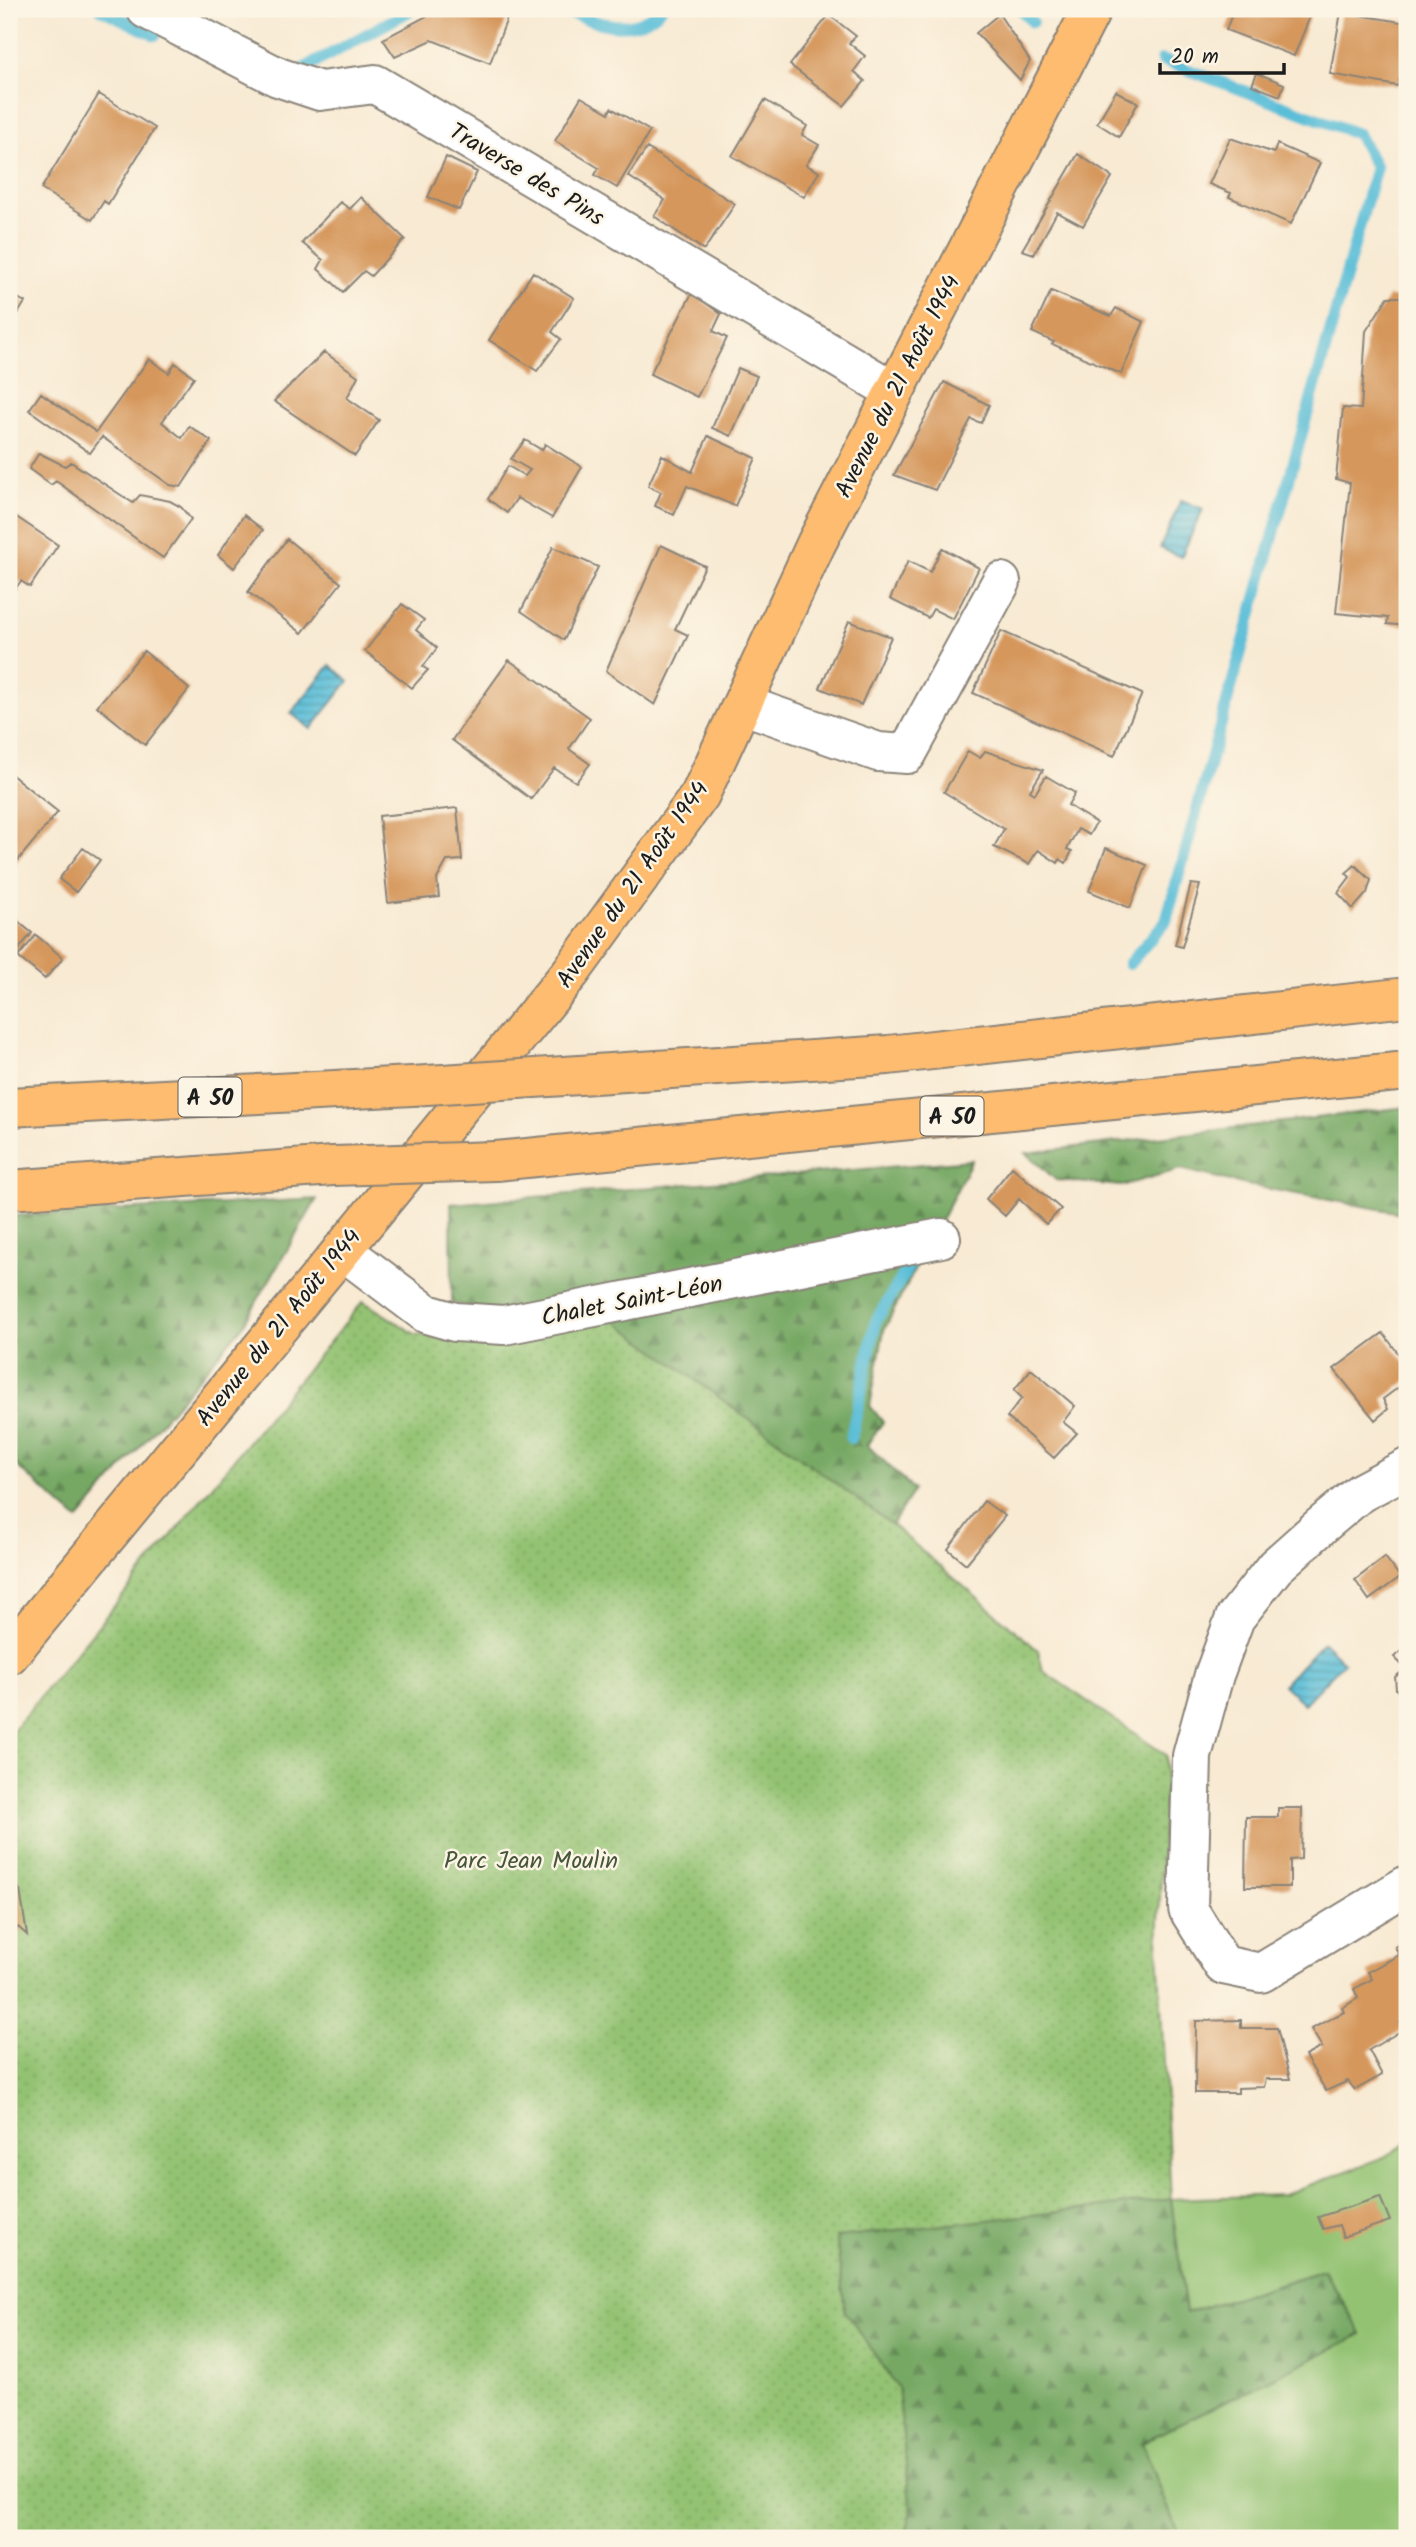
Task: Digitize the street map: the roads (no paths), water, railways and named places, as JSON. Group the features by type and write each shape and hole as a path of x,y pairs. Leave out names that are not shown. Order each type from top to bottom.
{"main road":[{"name":"Avenue du 21 Août 1944","path":"9,1655 571,972 700,795 744,705 816,544 1079,16"},
{"name":"A 50","path":"9,1107 412,1086 888,1055 1407,997"},
{"name":"A 50","path":"9,1190 333,1166 496,1161 1407,1071"}],"lane":[{"name":"Traverse des Pins","path":"146,9 278,77 320,91 375,84 894,391"},
{"path":"744,705 878,752 907,754 1001,582"},
{"name":"Chalet Saint-Léon","path":"342,1250 427,1314 455,1322 504,1325 941,1238"},
{"path":"1407,1468 1360,1493 1322,1525 1275,1567 1235,1618 1214,1675 1192,1756 1188,1909 1223,1965 1261,1973 1407,1885"}],"water":[{"path":"1181,500 1203,509 1181,557 1160,548"},
{"path":"330,665 349,681 311,729 291,713"},
{"path":"1323,1642 1344,1662 1304,1704 1283,1685"}],"waterway":[{"path":"101,9 155,35"},
{"path":"294,74 413,9"},
{"path":"556,9 597,22 623,26 636,24 661,9"},
{"path":"1021,9 1032,22"},
{"path":"1129,964 1166,921 1376,167 1358,134 1162,60"},
{"path":"851,1438 876,1321 919,1249"}],"park label":[{"name":"Parc Jean Moulin","path":"531,1860"}]}
